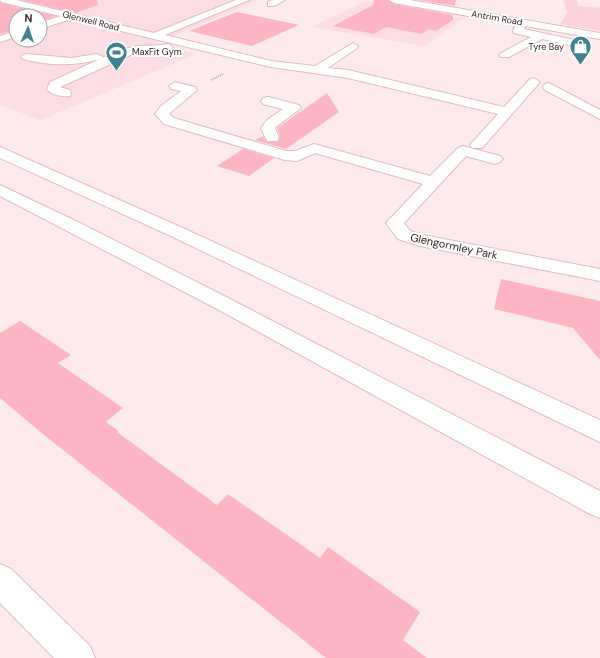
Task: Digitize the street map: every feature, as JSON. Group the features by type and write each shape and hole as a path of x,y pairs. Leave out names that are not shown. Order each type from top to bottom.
{"main road":[{"name":"Glenwell Road","path":"4,0 271,64 348,74 507,112"},
{"path":"27,57 48,61 74,61 93,58 244,0"},
{"name":"Antrim Road","path":"394,0 600,36"},
{"path":"48,23 71,16"},
{"path":"522,22 518,31 583,45"},
{"path":"505,55 542,36"},
{"path":"65,93 53,89 54,85 131,51 143,48 161,50 180,42"},
{"path":"317,70 354,46"},
{"path":"477,146 534,82"},
{"path":"175,86 191,90 166,109 162,114 169,121 284,155 298,156 314,148"},
{"path":"549,87 600,115"},
{"path":"268,101 294,108 272,123 268,128 272,138"},
{"path":"251,145 272,138 290,141 434,182"},
{"name":"Glengormley Park","path":"495,160 463,151 395,223 404,234 420,240 600,275"},
{"path":"0,152 179,233 600,432"},
{"path":"0,190 81,230 264,326 600,505"},
{"path":"0,580 78,658"}],"shaded area":[{"path":"0,0 257,0 155,44 196,54 41,120 0,105"},
{"path":"563,0 577,0 578,6 600,8 600,31 560,24 568,12"},
{"path":"365,1 441,15 449,18 466,17 424,46 312,27"}],"building":[{"path":"22,0 97,0 98,5 76,13"},
{"path":"374,0 388,0 394,4 453,15 453,20 436,31 429,29 422,34 386,27 374,34 333,26 373,5"},
{"path":"419,0 456,0 455,6"},
{"path":"0,3 21,8 8,8 8,32 0,34"},
{"path":"237,12 299,25 252,46 189,31"},
{"path":"48,14 55,16 48,18"},
{"path":"327,93 339,112 286,149 255,140 263,136 267,142 278,142 280,137 277,128"},
{"path":"243,149 274,158 249,176 217,166"},
{"path":"501,279 600,301 600,360 573,328 494,309"},
{"path":"20,321 71,355 58,363 123,408 106,422 119,431 117,432 217,505 228,494 320,558 328,547 420,612 403,640 427,658 326,658 39,431 0,398 0,333"}],"place":[{"name":"Tyre Bay","path":"580,66"},
{"name":"MaxFit Gym","path":"117,72"}]}
